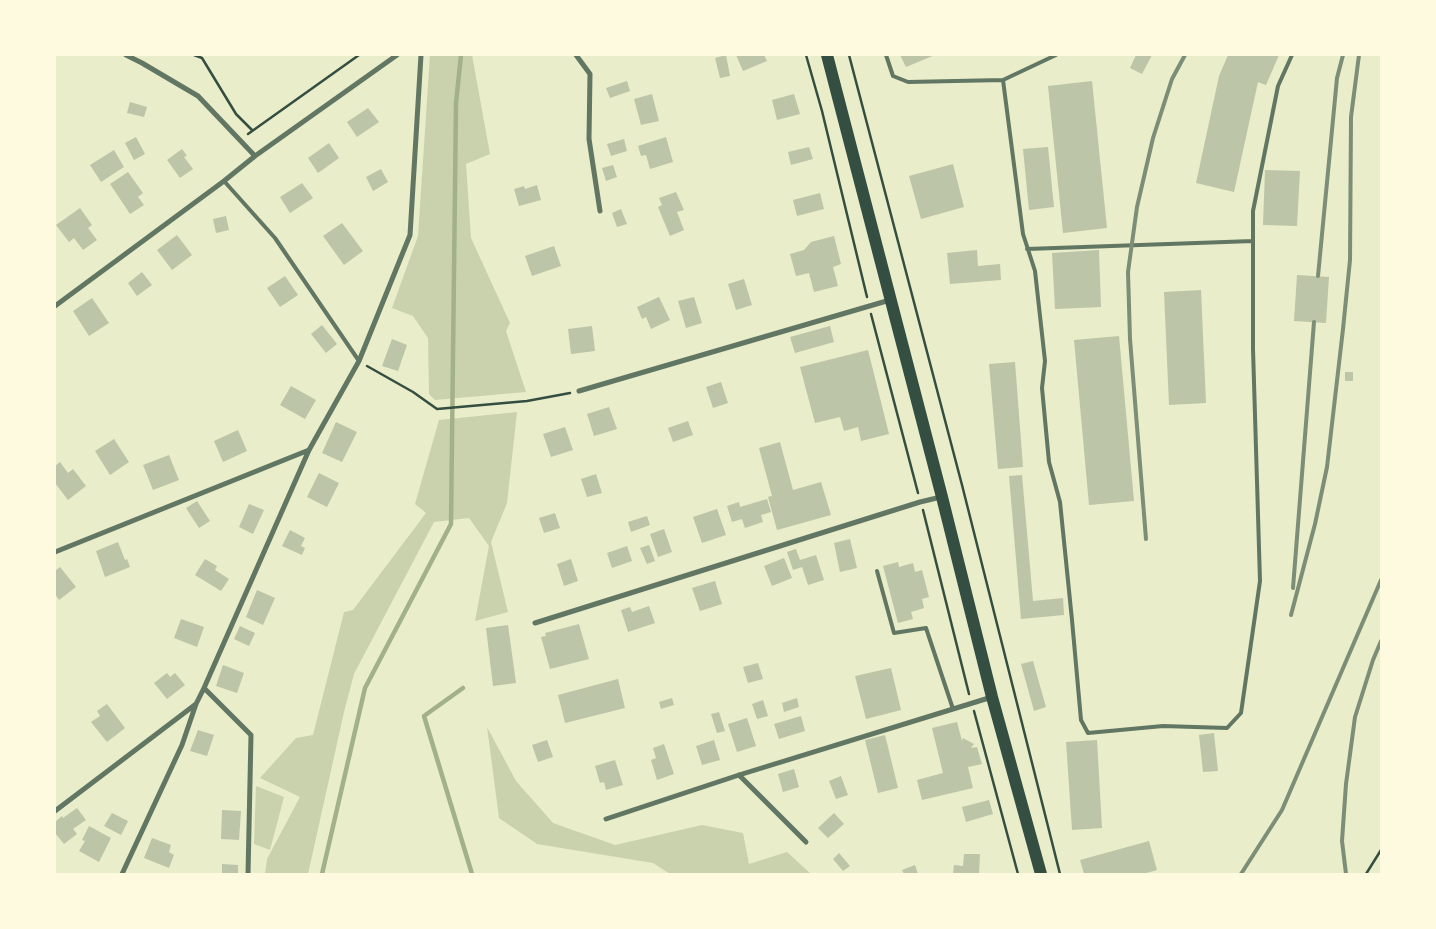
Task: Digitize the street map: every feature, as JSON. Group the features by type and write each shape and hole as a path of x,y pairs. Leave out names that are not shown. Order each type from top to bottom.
{"main road":[{"path":"827,55 992,697 1041,874"}],"street":[{"path":"126,55 198,96 256,156"},
{"path":"55,306 256,156 397,55"},
{"path":"122,874 182,745 196,704 309,450 359,362 410,236 421,55"},
{"path":"576,55 590,74 589,139 600,211"},
{"path":"578,391 890,300"},
{"path":"55,552 309,450"},
{"path":"535,623 920,502 942,497"},
{"path":"204,688 251,736 248,874"},
{"path":"606,819 739,775 992,697"},
{"path":"55,811 196,704"},
{"path":"739,775 806,842"}],"lane":[{"path":"886,55 893,76 908,82 1003,80 1056,55"},
{"path":"1003,80 1023,234 1035,271 1045,361 1042,388 1048,453 1060,502 1081,720 1088,733 1163,726 1227,728 1241,713 1260,581 1253,349 1253,211 1278,86 1292,55"},
{"path":"224,181 275,238 359,362"},
{"path":"1028,249 1253,241"},
{"path":"877,570 894,633 926,628 953,709"}],"path":[{"path":"194,55 202,58 236,114 252,130"},
{"path":"240,139 359,55"},
{"path":"806,55 822,111 869,306 1018,874"},
{"path":"849,55 964,494 1060,874"},
{"path":"359,362 413,392 437,409 528,401 578,391"},
{"path":"1366,874 1381,850"}],"green space":[{"path":"430,55 472,55 490,154 466,164 471,238 510,323 506,331 526,392 435,400 429,394 428,338 413,316 392,308 418,236"},
{"path":"517,412 507,503 491,542 508,612 475,621 489,546 469,518 434,522 354,674 308,874 265,874 267,859 300,797 260,778 296,738 313,735 344,612 353,610 426,513 415,504 439,420"},
{"path":"487,727 516,781 553,823 615,845 702,825 743,833 749,864 787,852 811,874 670,874 653,863 537,844 499,818"},
{"path":"256,786 284,797 270,850 254,844"}],"building":[{"path":"726,55 730,76 720,78 715,58"},
{"path":"736,55 764,55 767,61 743,71"},
{"path":"900,55 935,55 906,67"},
{"path":"1136,55 1152,55 1142,74 1130,68"},
{"path":"1228,55 1279,55 1266,85 1258,82 1234,192 1196,183 1219,76"},
{"path":"627,81 630,91 610,98 606,88"},
{"path":"1092,81 1107,228 1063,233 1048,86"},
{"path":"652,94 659,121 641,125 634,99"},
{"path":"794,94 800,114 777,120 772,100"},
{"path":"130,102 147,107 144,117 127,113"},
{"path":"368,108 379,122 357,137 347,122"},
{"path":"136,137 145,154 134,160 125,143"},
{"path":"666,137 673,162 650,169 646,155 641,156 638,146"},
{"path":"624,139 627,151 611,156 607,144"},
{"path":"329,143 339,158 318,173 308,158"},
{"path":"809,147 813,159 791,165 788,152"},
{"path":"1048,147 1054,207 1029,210 1023,149"},
{"path":"182,149 187,156 184,157 193,169 180,178 167,160"},
{"path":"114,150 124,167 101,182 90,165"},
{"path":"953,164 964,207 921,219 909,176"},
{"path":"613,165 617,177 606,181 602,168"},
{"path":"381,169 388,182 373,191 366,177"},
{"path":"1265,170 1300,171 1297,226 1263,225"},
{"path":"128,172 143,193 138,197 144,205 130,214 110,184"},
{"path":"302,183 313,198 290,213 280,197"},
{"path":"537,185 541,200 519,206 514,189 524,186 525,189"},
{"path":"676,192 684,210 677,212 684,230 670,236 658,207 662,205 659,198"},
{"path":"820,193 824,209 797,216 793,200"},
{"path":"80,208 92,225 88,228 97,240 83,250 74,238 69,242 56,225"},
{"path":"621,209 627,224 617,227 612,213"},
{"path":"226,216 229,230 216,233 213,219"},
{"path":"342,223 363,251 344,265 323,236"},
{"path":"177,235 192,255 172,270 157,250"},
{"path":"834,236 841,264 833,267 838,286 814,292 809,273 796,276 790,254 804,250 811,242"},
{"path":"554,246 561,266 532,276 525,256"},
{"path":"977,250 978,266 1000,264 1001,280 950,284 947,253"},
{"path":"1099,250 1101,307 1055,309 1052,253"},
{"path":"142,272 152,285 137,296 128,283"},
{"path":"1297,275 1329,277 1326,323 1294,321"},
{"path":"285,276 298,295 280,307 267,288"},
{"path":"744,279 752,305 736,310 728,284"},
{"path":"1201,290 1206,403 1169,405 1164,292"},
{"path":"659,297 670,320 651,329 646,317 642,319 637,307"},
{"path":"694,297 702,323 686,328 678,301"},
{"path":"92,298 109,323 89,336 73,311"},
{"path":"322,325 337,344 326,353 311,334"},
{"path":"592,326 595,351 571,354 568,329"},
{"path":"830,326 834,342 795,353 790,337"},
{"path":"1119,336 1134,501 1089,505 1074,340"},
{"path":"392,339 407,345 398,371 382,366"},
{"path":"868,350 889,434 861,441 858,427 844,431 840,417 815,423 800,367"},
{"path":"1015,362 1023,467 998,469 989,364"},
{"path":"1345,372 1353,372 1353,381 1345,381"},
{"path":"721,382 728,403 713,408 706,387"},
{"path":"291,386 316,400 305,419 280,405"},
{"path":"609,407 617,429 594,436 587,414"},
{"path":"688,421 693,435 673,442 668,428"},
{"path":"336,422 357,432 342,462 322,453"},
{"path":"565,427 573,450 551,457 543,434"},
{"path":"238,430 247,451 223,462 214,441"},
{"path":"114,439 129,462 110,475 95,451"},
{"path":"780,442 793,490 821,482 831,515 777,530 768,497 772,496 759,448"},
{"path":"169,455 179,480 153,490 143,465"},
{"path":"60,462 68,473 73,469 86,486 68,500 55,483 55,466"},
{"path":"319,473 339,483 327,507 307,497"},
{"path":"596,474 602,493 587,497 581,479"},
{"path":"1022,475 1033,601 1063,598 1064,615 1021,619 1009,476"},
{"path":"767,499 771,512 761,515 763,522 745,528 742,519 732,522 727,506 739,502 740,507"},
{"path":"197,501 210,521 199,528 186,508"},
{"path":"249,504 264,510 253,534 239,527"},
{"path":"717,509 726,535 702,543 693,517"},
{"path":"555,513 560,528 544,533 539,518"},
{"path":"647,516 650,525 631,532 628,522"},
{"path":"664,529 672,552 658,557 650,534"},
{"path":"290,530 305,538 301,546 305,548 302,555 282,546"},
{"path":"850,539 857,568 840,572 834,543"},
{"path":"118,542 130,567 105,577 96,551"},
{"path":"649,545 655,561 647,564 640,548"},
{"path":"627,546 632,561 612,568 607,553"},
{"path":"796,549 800,560 816,555 824,580 808,585 802,567 793,570 787,552"},
{"path":"784,558 792,578 772,586 764,566"},
{"path":"205,559 217,566 215,570 229,579 221,591 195,575"},
{"path":"571,559 578,581 564,586 557,564"},
{"path":"898,562 899,567 913,563 915,572 922,570 929,597 922,599 924,608 911,612 913,619 898,623 883,566"},
{"path":"60,567 76,587 59,600 55,594 55,571"},
{"path":"715,581 722,604 700,611 692,588"},
{"path":"257,590 275,598 263,625 246,617"},
{"path":"649,606 655,623 628,632 621,610 630,607 632,612"},
{"path":"181,619 204,627 197,647 174,638"},
{"path":"579,624 589,659 550,669 541,637 546,636 545,633"},
{"path":"508,625 516,683 493,686 486,628"},
{"path":"240,626 255,633 249,646 234,639"},
{"path":"1033,661 1046,707 1034,711 1021,664"},
{"path":"758,663 763,679 748,683 743,667"},
{"path":"223,665 244,673 237,693 216,686"},
{"path":"891,668 901,710 866,719 855,676"},
{"path":"167,673 170,677 175,673 185,685 167,699 154,683"},
{"path":"618,679 625,708 565,723 558,695"},
{"path":"672,698 674,705 661,709 659,702"},
{"path":"797,698 799,707 784,712 782,703"},
{"path":"763,700 768,716 757,719 752,704"},
{"path":"107,704 125,728 107,742 91,722 100,716 97,711"},
{"path":"719,712 725,731 717,733 711,714"},
{"path":"801,716 805,731 779,739 774,724"},
{"path":"747,718 756,746 737,752 728,724"},
{"path":"957,722 962,741 963,738 974,744 971,748 977,747 982,764 968,767 973,788 922,800 917,780 943,773 932,728"},
{"path":"198,730 214,735 207,756 190,751"},
{"path":"1214,733 1218,771 1203,772 1199,735"},
{"path":"885,735 898,788 878,793 865,740"},
{"path":"547,740 553,757 538,762 532,745"},
{"path":"714,740 720,760 702,765 696,746"},
{"path":"1097,740 1102,828 1072,830 1066,742"},
{"path":"664,744 674,774 657,780 651,760 656,758 653,748"},
{"path":"615,760 623,785 606,790 604,782 600,783 595,766"},
{"path":"794,769 799,787 783,792 778,774"},
{"path":"841,776 848,795 836,799 829,781"},
{"path":"989,800 993,814 966,822 962,807"},
{"path":"77,808 86,820 73,829 77,834 64,844 55,833 55,822"},
{"path":"222,810 241,811 239,840 221,839"},
{"path":"112,813 128,821 121,835 104,826"},
{"path":"834,813 844,824 828,838 818,828"},
{"path":"89,826 111,838 99,862 79,851 85,841 82,840"},
{"path":"152,838 171,845 169,852 174,855 169,868 144,858"},
{"path":"1149,841 1157,870 1143,874 1084,874 1080,860"},
{"path":"839,853 850,866 843,871 833,859"},
{"path":"964,854 980,854 979,874 953,874 954,865 963,866"},
{"path":"222,864 238,865 238,874 222,874"},
{"path":"915,865 918,874 904,874 902,870"}],"waterway":[{"path":"322,874 365,688 451,524 456,103 461,55"},
{"path":"463,688 424,716 472,874"}],"railway":[{"path":"1146,539 1130,339 1128,272 1137,207 1153,138 1172,79 1185,55"},
{"path":"1318,276 1337,78 1343,55"},
{"path":"1291,615 1315,524 1327,467 1350,260 1351,117 1359,55"},
{"path":"1293,588 1314,322"},
{"path":"1241,874 1282,810 1381,580"},
{"path":"1346,874 1342,841 1346,784 1355,717 1381,641"}]}
